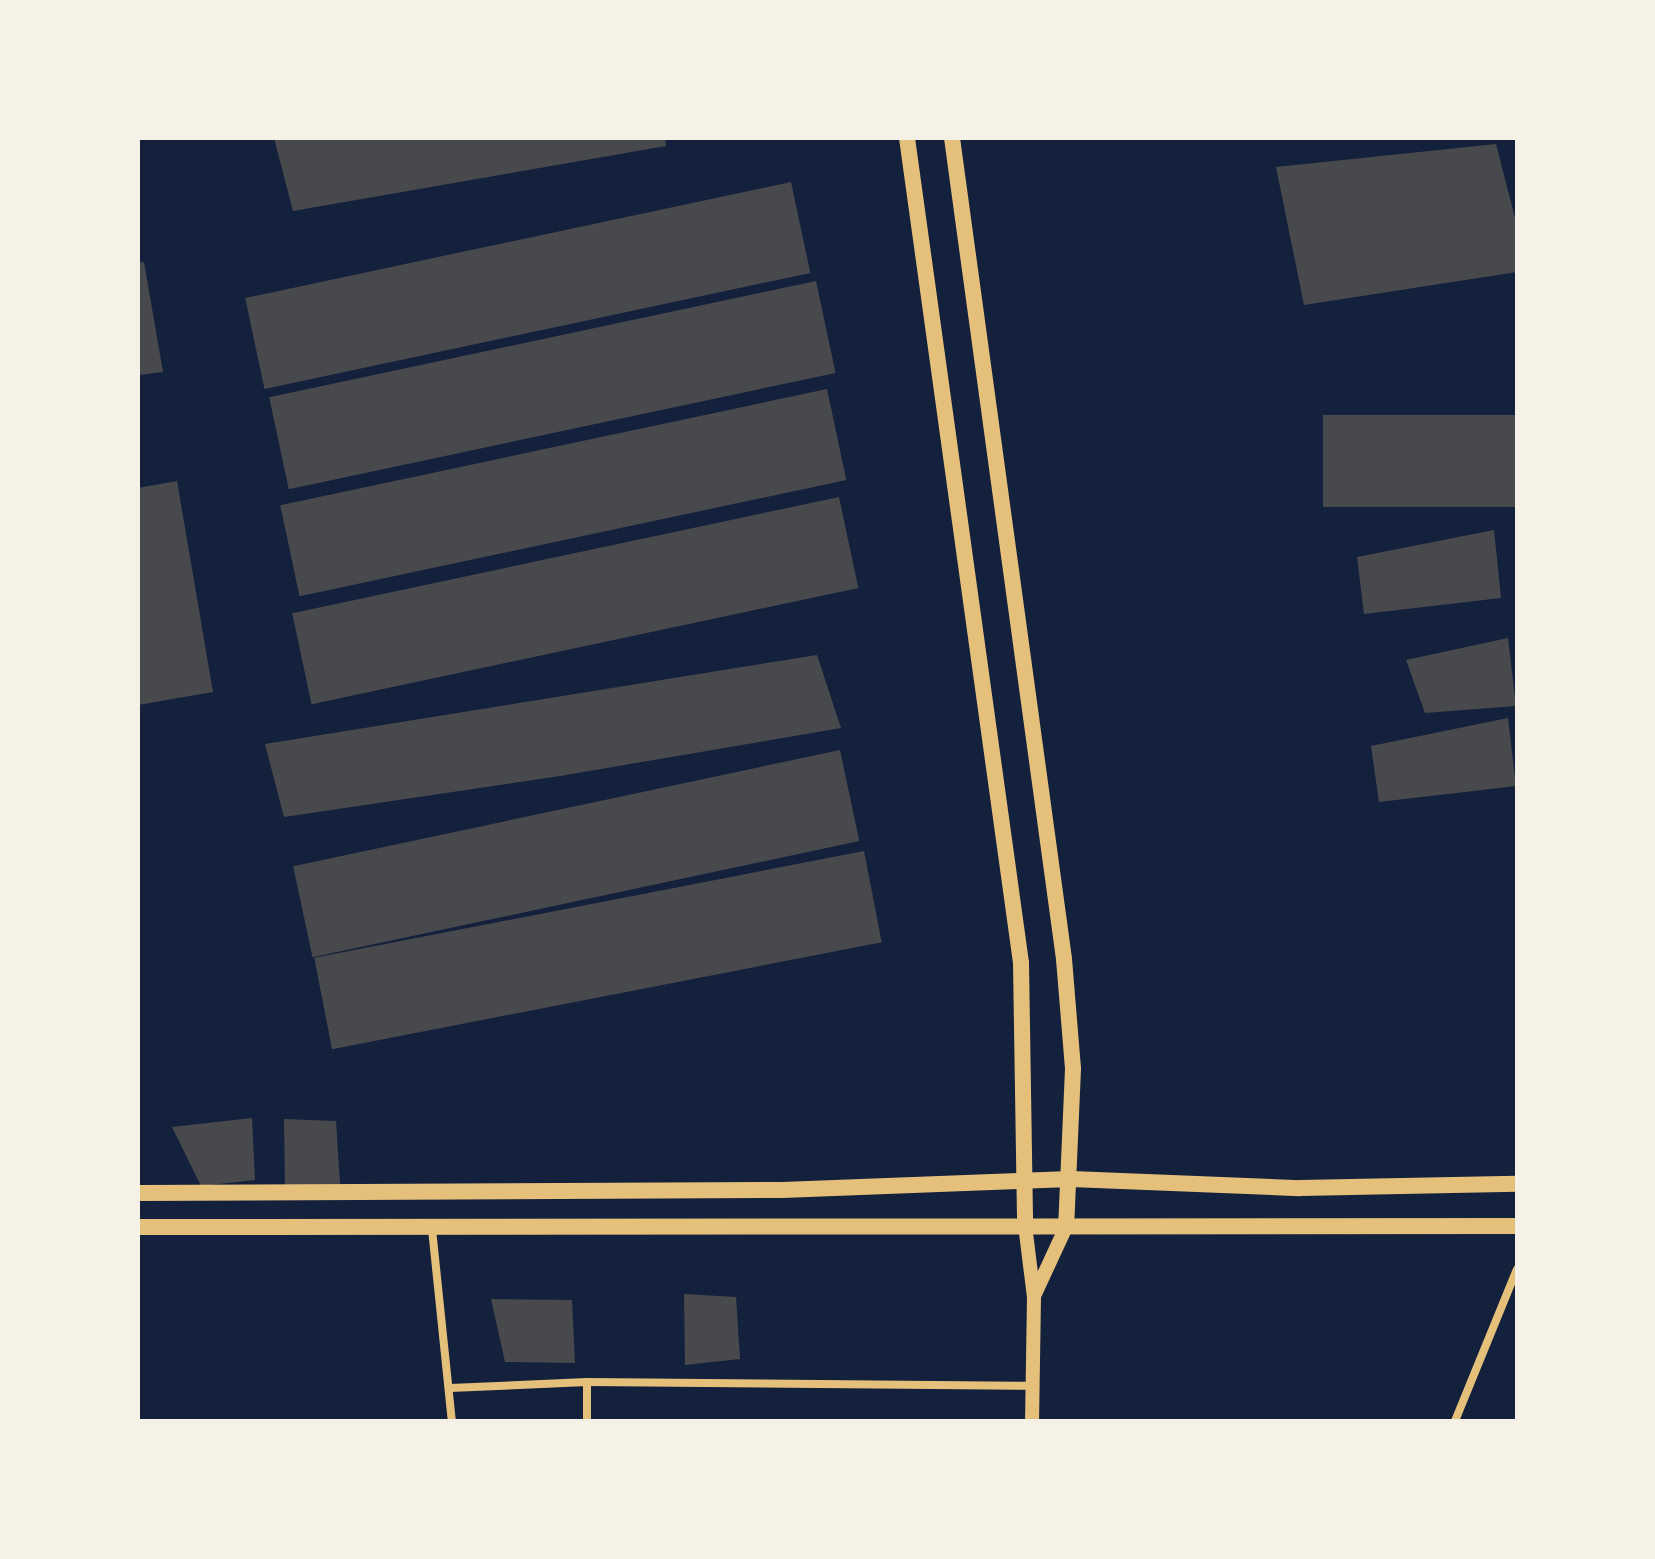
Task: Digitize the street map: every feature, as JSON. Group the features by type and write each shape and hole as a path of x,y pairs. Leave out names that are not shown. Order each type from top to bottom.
{"main road":[{"path":"907,138 1021,963 1025,1225"},
{"path":"952,138 1064,959 1071,1179 1066,1227"},
{"path":"138,1193 782,1190 1071,1179 1300,1188 1517,1184"},
{"path":"138,1227 1517,1226"}],"street":[{"path":"1025,1225 1034,1297 1032,1421"},
{"path":"1034,1297 1066,1227"},
{"path":"432,1229 452,1421"},
{"path":"1455,1421 1517,1269"},
{"path":"450,1388 587,1382 1031,1386"},
{"path":"587,1382 587,1421"}],"building":[{"path":"274,138 665,138 666,146 293,211"},
{"path":"1496,144 1517,226 1517,272 1304,305 1276,167"},
{"path":"791,182 810,273 265,389 245,298"},
{"path":"144,262 163,372 138,375 138,263"},
{"path":"816,281 836,373 289,489 269,397"},
{"path":"827,389 846,480 300,596 280,505"},
{"path":"1323,415 1517,415 1517,507 1323,507"},
{"path":"177,481 213,692 138,705 138,488"},
{"path":"839,497 858,588 312,704 292,613"},
{"path":"1494,530 1501,598 1364,614 1357,557"},
{"path":"1508,638 1516,706 1425,713 1406,660"},
{"path":"817,655 841,728 560,776 284,817 265,744"},
{"path":"1508,718 1516,786 1379,802 1371,746"},
{"path":"840,750 859,841 313,957 293,866"},
{"path":"864,851 882,942 332,1049 314,958"},
{"path":"252,1118 255,1180 201,1186 172,1127"},
{"path":"284,1119 336,1121 340,1184 285,1189"},
{"path":"684,1294 736,1297 740,1359 685,1365"},
{"path":"491,1299 572,1300 575,1363 505,1362"}]}
